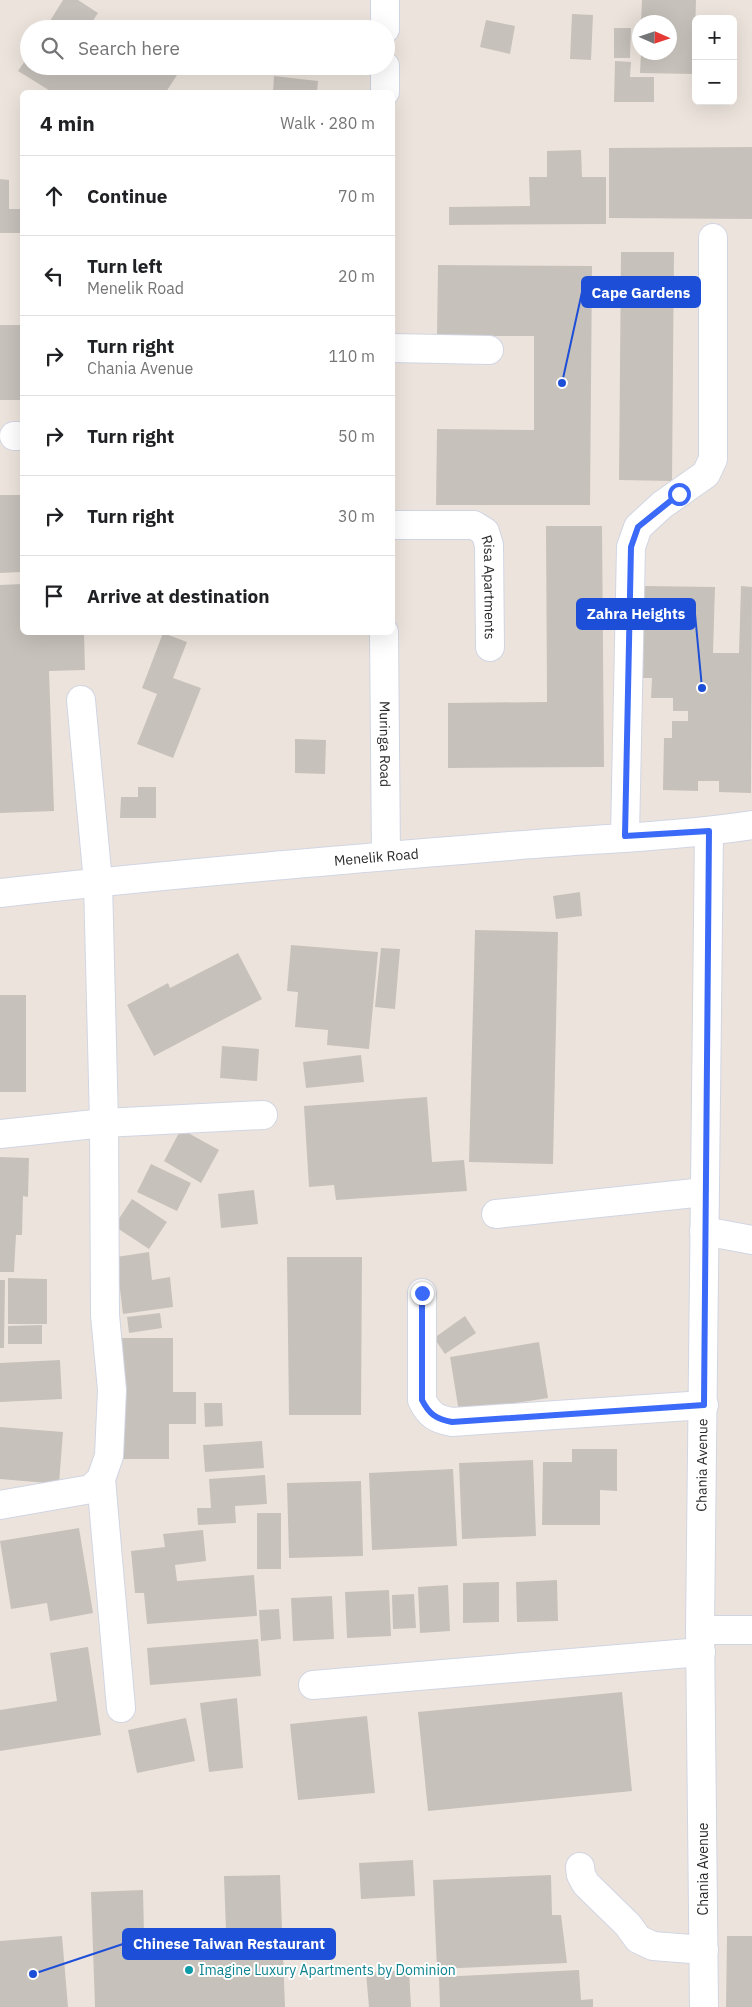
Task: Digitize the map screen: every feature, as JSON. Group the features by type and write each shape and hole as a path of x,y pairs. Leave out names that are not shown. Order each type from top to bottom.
{"street":[{"path":"385,20 386,0"},
{"path":"385,75 385,90"},
{"path":"625,836 631,547 638,527 662,505 706,474 713,459 713,238"},
{"path":"395,348 489,350"},
{"name":"Risa Apartments","path":"395,524 474,525 485,532 489,545 490,647"},
{"name":"Muringa Road","path":"384,635 386,856"},
{"path":"81,700 98,882 104,1123 105,1315 112,1390 109,1456 101,1480 121,1708"},
{"name":"Menelik Road","path":"0,893 98,882 625,836 709,831 752,825"},
{"name":"Chania Avenue","path":"704,2007 701,1641 709,831"},
{"path":"0,1134 104,1123 263,1114"},
{"path":"496,1214 704,1192"},
{"path":"704,1231 752,1240"},
{"path":"422,1293 422,1400 428,1412 438,1419 452,1422 704,1405"},
{"path":"0,1505 91,1489 101,1480"},
{"path":"313,1685 701,1641 752,1630"},
{"path":"580,1867 581,1875 586,1884 628,1925 638,1939 653,1946 704,1950"}],"building":[{"path":"63,0 78,0 98,13 93,20 51,20"},
{"path":"642,0 696,0 696,15 692,15 692,74 640,73 641,60 677,60 677,15 641,15"},
{"path":"572,14 593,15 591,60 570,59"},
{"path":"486,20 515,26 510,54 480,47"},
{"path":"614,28 631,28 630,58 614,58"},
{"path":"615,61 631,62 630,77 654,77 654,102 614,102"},
{"path":"24,75 177,75 167,90 49,90"},
{"path":"274,76 318,81 317,90 273,90"},
{"path":"752,147 752,219 609,218 609,148"},
{"path":"581,150 582,177 606,177 606,224 449,225 449,207 530,206 529,177 547,177 547,151"},
{"path":"0,179 9,180 9,209 20,209 20,233 0,233"},
{"path":"621,252 674,252 672,481 619,480"},
{"path":"438,265 592,266 590,505 436,505 437,429 534,430 534,336 437,336"},
{"path":"0,325 20,325 20,400 0,400"},
{"path":"0,495 20,495 20,572 0,573"},
{"path":"546,526 602,526 604,767 448,768 448,703 547,702"},
{"path":"20,584 20,635 84,635 85,670 49,671 54,811 0,813 0,585"},
{"path":"644,586 715,587 713,653 739,653 741,586 752,587 751,793 719,792 719,781 698,781 698,791 663,790 664,738 672,738 672,721 688,721 688,711 673,711 673,698 651,698 652,678 642,678"},
{"path":"162,635 168,635 187,642 173,678 201,688 173,758 137,744 157,694 142,688"},
{"path":"295,739 326,740 325,774 295,773"},
{"path":"138,787 156,787 156,818 120,818 121,797 138,797"},
{"path":"580,892 582,916 556,919 553,896"},
{"path":"475,930 558,932 553,1164 469,1162"},
{"path":"291,945 378,952 369,1049 327,1045 328,1030 295,1027 298,992 287,991"},
{"path":"381,948 400,949 395,1009 375,1007"},
{"path":"238,953 262,999 154,1056 127,1005 168,983 170,988"},
{"path":"0,995 26,995 26,1092 0,1092"},
{"path":"222,1046 259,1049 257,1081 220,1078"},
{"path":"361,1055 364,1082 306,1088 303,1062"},
{"path":"427,1097 432,1162 464,1160 467,1191 336,1200 334,1185 309,1187 304,1106"},
{"path":"181,1129 219,1150 201,1183 164,1161"},
{"path":"0,1157 29,1158 28,1197 23,1196 22,1235 16,1235 14,1272 0,1272"},
{"path":"151,1164 191,1183 177,1211 137,1192"},
{"path":"254,1190 258,1224 221,1228 218,1194"},
{"path":"132,1199 167,1222 149,1249 114,1226"},
{"path":"149,1252 152,1280 170,1277 173,1307 123,1314 116,1257"},
{"path":"287,1257 362,1257 361,1415 289,1415"},
{"path":"8,1278 47,1279 47,1324 8,1324"},
{"path":"0,1280 5,1280 4,1348 0,1348"},
{"path":"160,1313 162,1328 129,1333 127,1317"},
{"path":"465,1316 476,1333 445,1354 434,1338"},
{"path":"42,1325 42,1344 8,1344 8,1326"},
{"path":"119,1338 173,1338 173,1392 196,1392 196,1424 169,1424 169,1459 119,1459"},
{"path":"539,1342 548,1398 459,1412 450,1357"},
{"path":"60,1360 62,1399 0,1402 0,1363"},
{"path":"204,1403 222,1403 223,1426 205,1427"},
{"path":"0,1427 63,1432 59,1484 0,1479"},
{"path":"262,1441 264,1468 205,1472 203,1445"},
{"path":"572,1449 617,1449 617,1491 600,1490 600,1525 542,1525 543,1462 572,1462"},
{"path":"533,1460 536,1536 462,1539 459,1463"},
{"path":"453,1469 457,1546 372,1550 369,1473"},
{"path":"265,1475 267,1504 235,1506 236,1523 198,1525 197,1508 211,1508 209,1479"},
{"path":"361,1481 363,1556 289,1558 287,1483"},
{"path":"257,1513 281,1513 281,1569 257,1569"},
{"path":"79,1528 93,1613 50,1621 47,1603 11,1609 0,1541"},
{"path":"203,1530 206,1561 175,1565 177,1581 254,1575 257,1616 147,1624 144,1593 135,1593 131,1551 165,1547 163,1534"},
{"path":"557,1580 558,1621 517,1622 516,1582"},
{"path":"499,1582 499,1622 463,1623 463,1583"},
{"path":"448,1585 450,1631 420,1633 418,1587"},
{"path":"389,1590 391,1636 347,1638 345,1592"},
{"path":"414,1594 416,1628 393,1629 392,1595"},
{"path":"332,1596 334,1639 293,1641 291,1598"},
{"path":"279,1609 281,1639 261,1641 259,1610"},
{"path":"258,1639 261,1676 150,1685 147,1648"},
{"path":"88,1647 101,1735 0,1751 0,1710 57,1701 50,1653"},
{"path":"622,1692 632,1791 428,1811 418,1712"},
{"path":"237,1698 243,1768 209,1772 200,1703"},
{"path":"367,1716 375,1793 298,1800 290,1724"},
{"path":"186,1718 195,1761 137,1773 128,1730"},
{"path":"413,1860 415,1896 361,1899 359,1863"},
{"name":"Imagine Luxury Apartments by Dominion","path":"280,1875 285,2007 95,2007 91,1892 143,1890 144,1934 226,1931 224,1876"},
{"path":"551,1875 552,1915 561,1915 567,1963 437,1969 433,1880"},
{"path":"62,1936 68,2007 0,2007 0,1941"},
{"path":"727,1936 752,1936 752,2007 726,2007"},
{"path":"409,1970 411,2007 369,2007 366,1973"},
{"path":"579,1970 581,2000 593,1999 593,2007 440,2007 439,1977"}],"place":[{"name":"Cape Gardens","path":"562,383"},
{"name":"Zahra Heights","path":"702,688"},
{"name":"Imagine Luxury Apartments by Dominion","path":"189,1970"},
{"name":"Chinese Taiwan Restaurant","path":"33,1974"}],"route":[{"path":"422,1293 422,1400 428,1412 438,1419 452,1422 704,1405 704,1231 709,831 625,836 631,547 638,527 662,505 679,494"}]}
